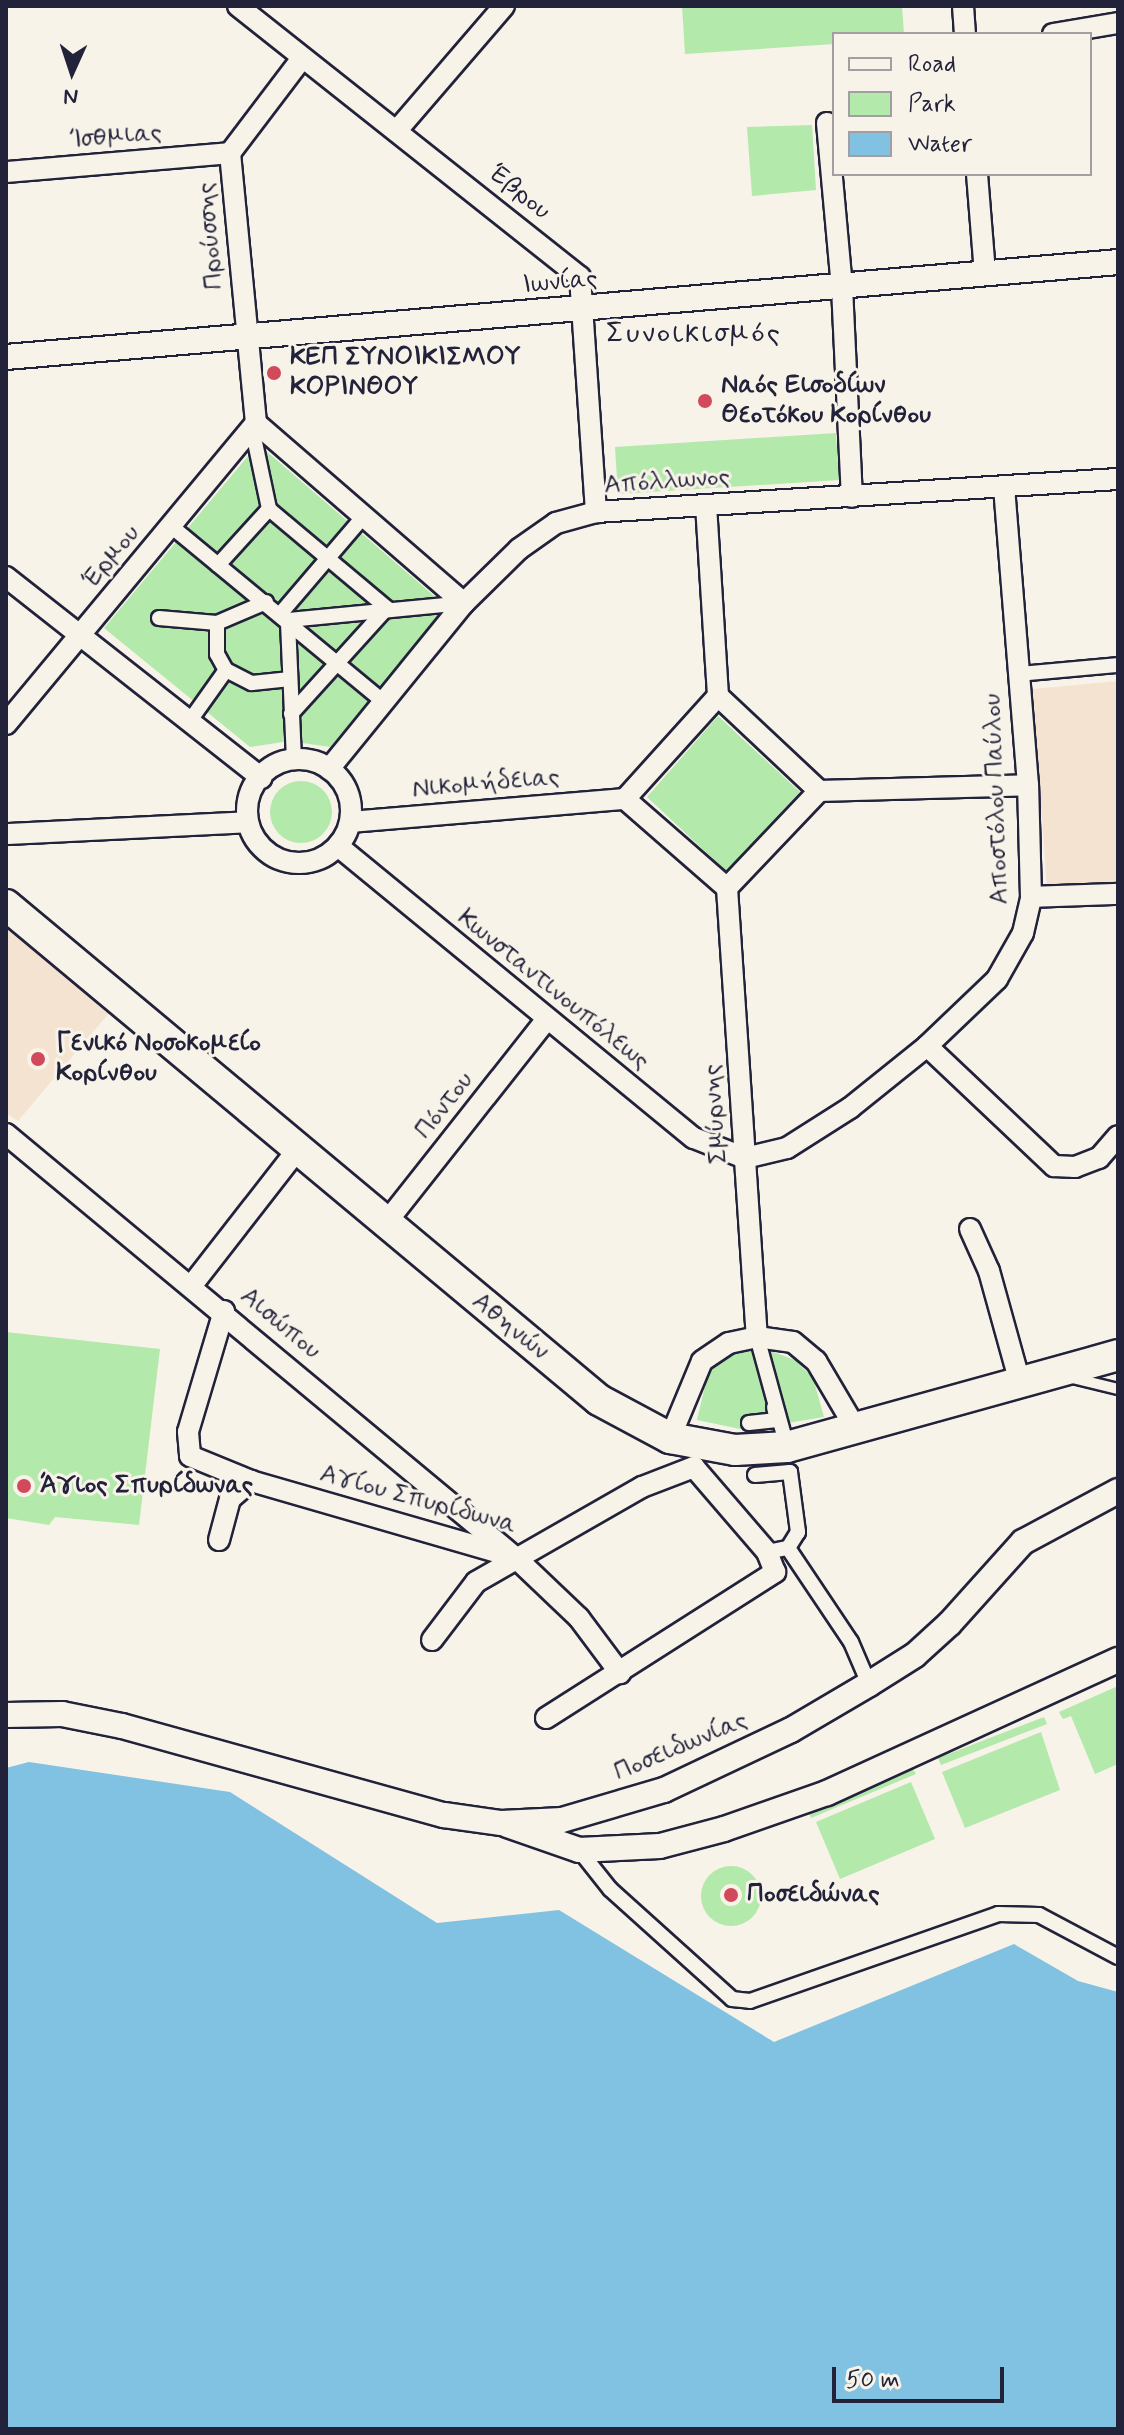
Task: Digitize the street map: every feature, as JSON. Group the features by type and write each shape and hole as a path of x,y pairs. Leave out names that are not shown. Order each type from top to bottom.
{"main road":[{"name":"Αθηνών","path":"6,905 599,1400 687,1451 787,1447 1118,1355"}],"street":[{"name":"Έβρου","path":"238,6 302,58 399,128 580,277 585,309 596,512"},
{"path":"399,128 504,6"},
{"path":"963,6 965,32"},
{"path":"1065,32 1118,23"},
{"name":"Προύσσης","path":"254,426 230,153 302,58"},
{"path":"827,123 842,287 852,497"},
{"name":"Ίσθμιας","path":"6,172 230,153"},
{"path":"977,176 985,274"},
{"name":"Ιωνίας","path":"6,357 1118,262"},
{"path":"254,426 269,509 387,608"},
{"path":"254,426 464,603"},
{"name":"Έρμου","path":"6,724 254,426"},
{"name":"Απόλλωνος","path":"329,769 464,603 519,549 556,523 596,512 1004,489 1118,479"},
{"name":"Αποστόλου Παύλου","path":"745,1158 787,1148 811,1135 927,1046 1012,958 1031,897 1028,785 1004,489"},
{"path":"706,505 718,696 819,791"},
{"path":"218,565 269,509"},
{"path":"294,760 284,616 328,556 363,517"},
{"path":"171,526 284,616 384,702"},
{"path":"6,577 261,778"},
{"path":"159,618 217,623 266,602"},
{"path":"284,616 464,603"},
{"path":"291,714 387,608"},
{"path":"217,623 217,654 226,670 252,683 288,679"},
{"path":"1019,674 1118,665"},
{"path":"189,722 226,670"},
{"path":"718,696 625,799 727,888 819,791 1028,785"},
{"path":"294,760 329,769 348,792 350,822 338,846 318,859 294,863 264,850 248,822 251,794 261,778 269,769 294,760"},
{"name":"Νικομήδειας","path":"350,822 625,799"},
{"path":"6,834 248,822"},
{"name":"Κωνσταντινουπόλεως","path":"338,846 546,1020 694,1138 745,1158"},
{"name":"Σμύρνης","path":"727,888 757,1337"},
{"path":"1031,897 1118,894"},
{"name":"Πόντου","path":"385,1224 546,1020"},
{"path":"927,1046 1054,1166 1075,1167 1099,1158 1118,1136"},
{"name":"Αισώπου","path":"6,1134 224,1311 516,1558 579,1618 620,1673"},
{"path":"192,1285 297,1150"},
{"path":"970,1229 989,1271 1020,1383"},
{"name":"Αγίου Σπυρίδωνα","path":"224,1311 188,1432 190,1456 251,1481 516,1558 642,1487 687,1451"},
{"path":"757,1337 787,1447"},
{"path":"546,1718 769,1580 775,1572 767,1552 687,1451 702,1361 729,1343 757,1337 793,1342 816,1361 856,1429"},
{"path":"749,1423 777,1420 773,1399"},
{"path":"755,1475 790,1472 798,1532 788,1548 767,1552"},
{"path":"219,1540 230,1499 251,1481"},
{"name":"Ποσειδωνίας","path":"6,1715 62,1714 122,1726 444,1815 501,1823 562,1820 664,1790 791,1730 869,1684 915,1655 950,1623 1023,1542 1118,1491"},
{"path":"788,1548 851,1642 869,1684"},
{"path":"432,1640 476,1582 516,1558"},
{"path":"501,1823 554,1845 579,1850 660,1846 724,1829 827,1793 1118,1660"},
{"path":"579,1850 610,1889 732,1999 750,2001 998,1914 1039,1915 1118,1957"}],"lane":[{"path":"1056,1373 1118,1389"}],"shaded area":[{"path":"1118,681 1118,887 1047,890 1033,689"},
{"name":"Γενικό Νοσοκομείο Κορίνθου","path":"6,915 115,1006 18,1121 6,1113"}],"green space":[{"path":"682,6 902,6 904,32 832,32 832,44 685,54"},
{"path":"812,125 816,190 752,196 747,127"},
{"path":"836,433 839,480 618,494 615,447"},
{"path":"258,444 447,607 330,747 289,741 250,747 104,628"},
{"path":"718,716 800,792 726,871 647,797"},
{"path":"301,781 313,783 323,790 330,800 330,824 323,834 313,841 301,843 289,841 279,834 272,824 270,812 272,800 279,790 289,783"},
{"path":"6,1332 160,1349 139,1525 55,1517 49,1525 6,1518"},
{"path":"768,1350 795,1360 813,1378 824,1417 745,1430 697,1420 708,1373 719,1361 740,1351"},
{"path":"1118,1686 1118,1764 1095,1774 1071,1716 1063,1719 1059,1712"},
{"path":"1044,1717 1047,1724 941,1765 938,1758"},
{"path":"1041,1732 1060,1790 965,1828 942,1772"},
{"path":"912,1768 916,1774 811,1818 808,1811"},
{"path":"911,1782 935,1839 840,1879 816,1822"},
{"path":"731,1866 742,1868 752,1875 759,1885 759,1907 752,1917 742,1924 731,1926 720,1924 710,1917 703,1907 701,1896 703,1885 710,1875 720,1868"}],"water":[{"path":"29,1762 230,1792 437,1923 559,1910 774,2042 1014,1944 1078,1981 1118,1992 1118,2429 6,2429 6,1768"}],"place":[{"name":"ΚΕΠ ΣΥΝΟΙΚΙΣΜΟΥ ΚΟΡΙΝΘΟΥ","path":"274,373"},
{"name":"Ναός Εισοδίων Θεοτόκου Κορίνθου","path":"705,401"},
{"name":"Γενικό Νοσοκομείο Κορίνθου","path":"38,1059"},
{"name":"Άγιος Σπυρίδωνας","path":"24,1486"},
{"name":"Ποσειδώνας","path":"731,1895"}],"district":[{"name":"Συνοικισμός","path":"694,334"}]}
